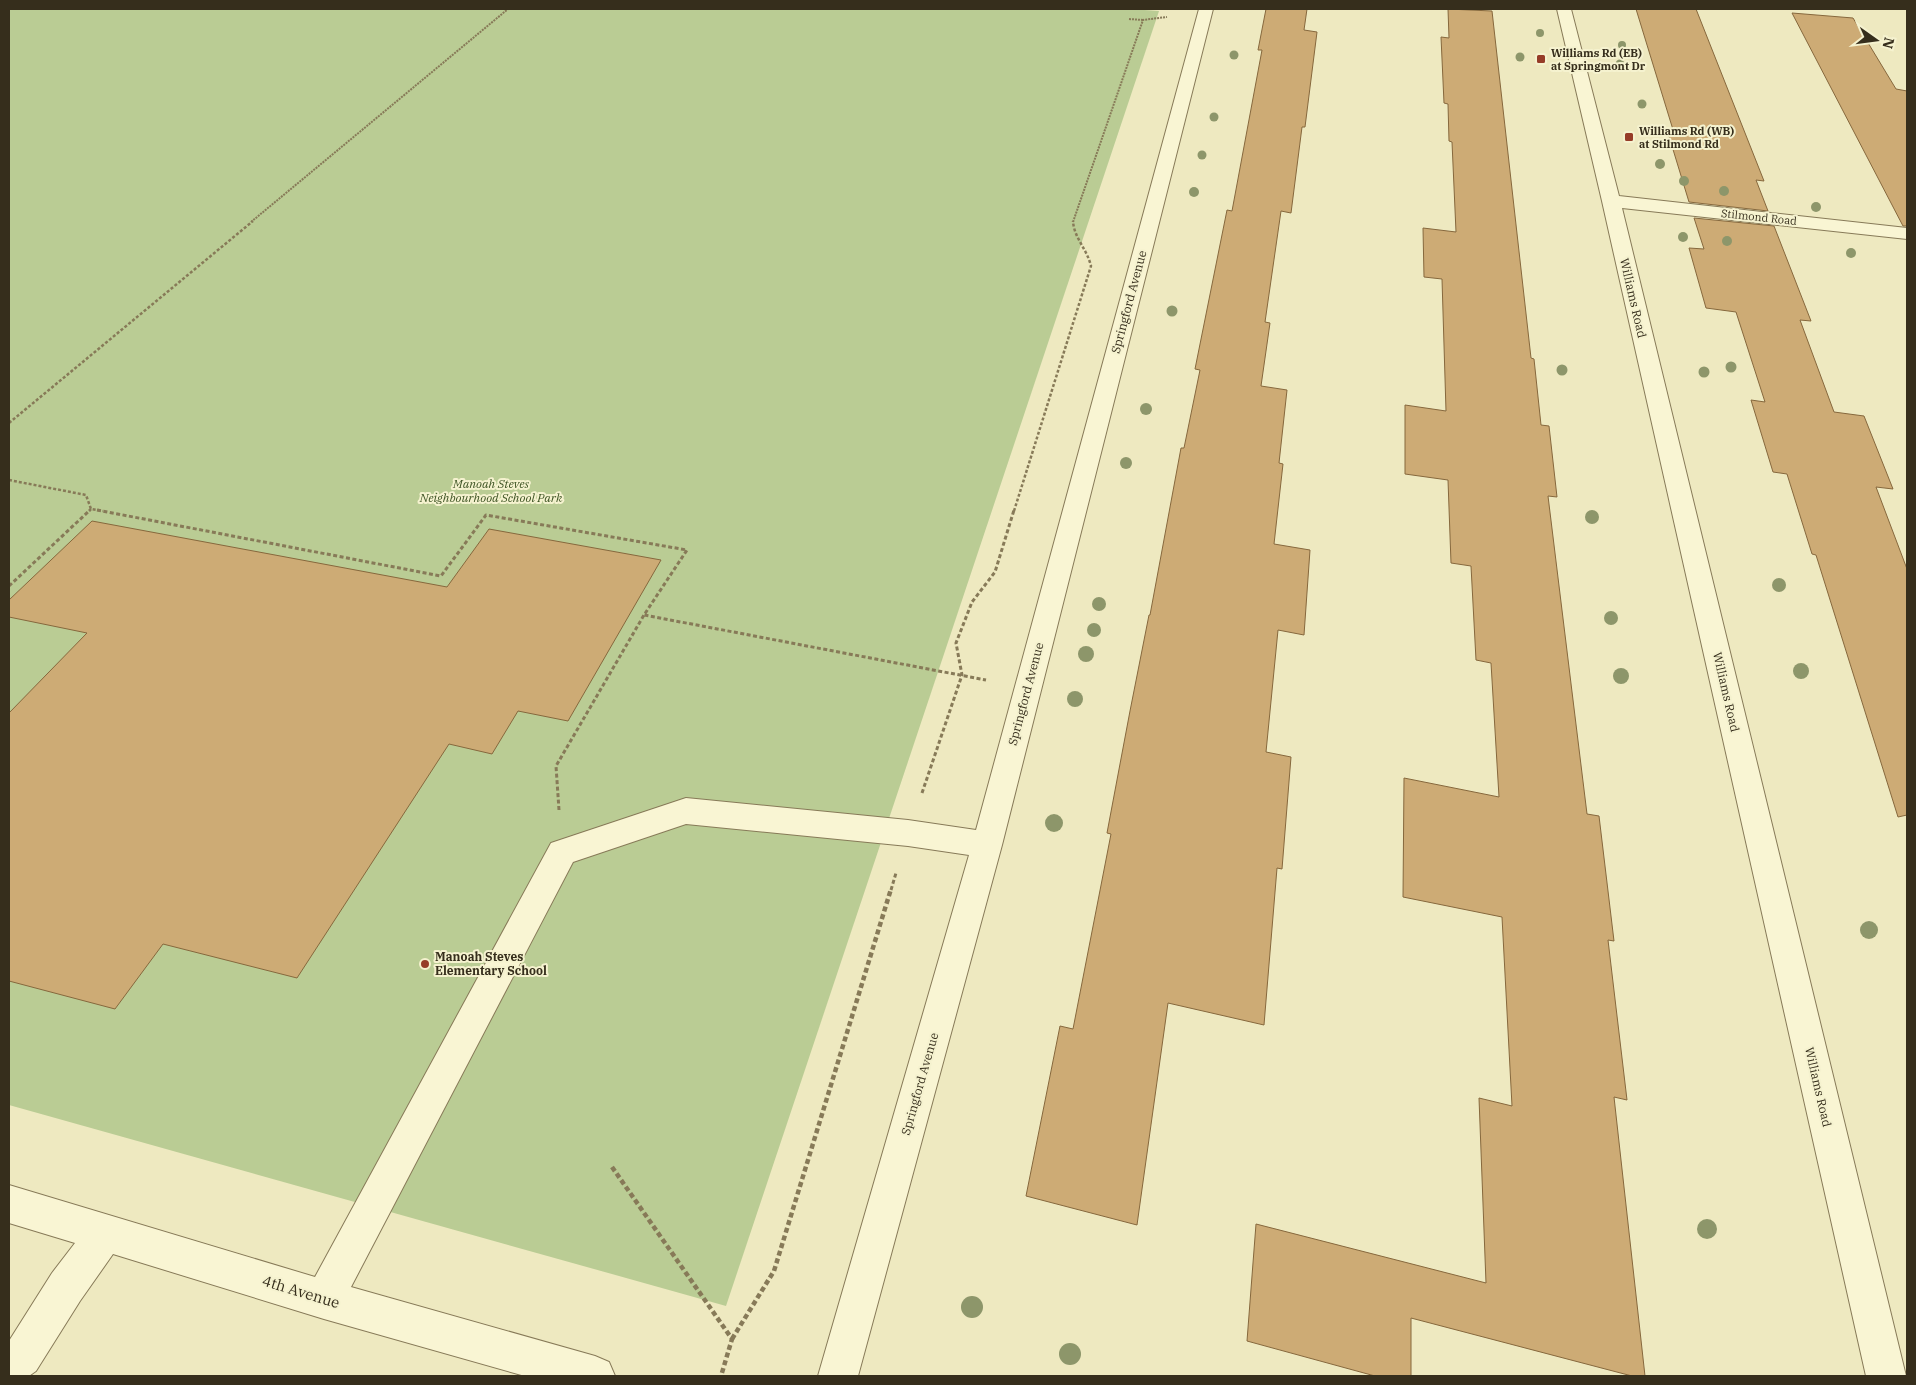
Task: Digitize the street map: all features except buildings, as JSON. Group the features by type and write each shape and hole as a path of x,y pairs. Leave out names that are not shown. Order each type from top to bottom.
{"street":[{"name":"Williams Road","path":"1564,9 1611,201 1886,1376"},
{"name":"Springford Avenue","path":"838,1376 987,845 1206,10"},
{"name":"Stilmond Road","path":"1611,201 1907,233"},
{"path":"324,1299 562,852 686,811 908,833 987,845"},
{"name":"4th Avenue","path":"9,1204 324,1299 528,1367 595,1376"},
{"path":"9,1366 22,1357 66,1287 105,1233"}],"path":[{"path":"9,423 508,9"},
{"path":"1129,19 1143,20 1206,10"},
{"path":"721,1376 732,1339 774,1271 908,833 962,675 956,643 972,602 995,572 1091,266 1090,258 1073,232 1073,221 1143,20"},
{"path":"9,480 86,495 91,509"},
{"path":"9,586 91,509"},
{"path":"91,509 441,576 486,515 687,550 644,614 556,766 562,852"},
{"path":"644,614 1028,689"},
{"path":"612,1167 732,1339"}],"green space":[{"name":"Manoah Steves Neighbourhood School Park","path":"9,9 1130,9 1159,11 726,1306 9,1105"}],"place":[{"name":"Williams Rd (EB) at Springmont Dr","path":"1541,59"},
{"name":"Williams Rd (WB) at Stilmond Rd","path":"1629,137"},
{"name":"Manoah Steves Elementary School","path":"425,964"}]}
